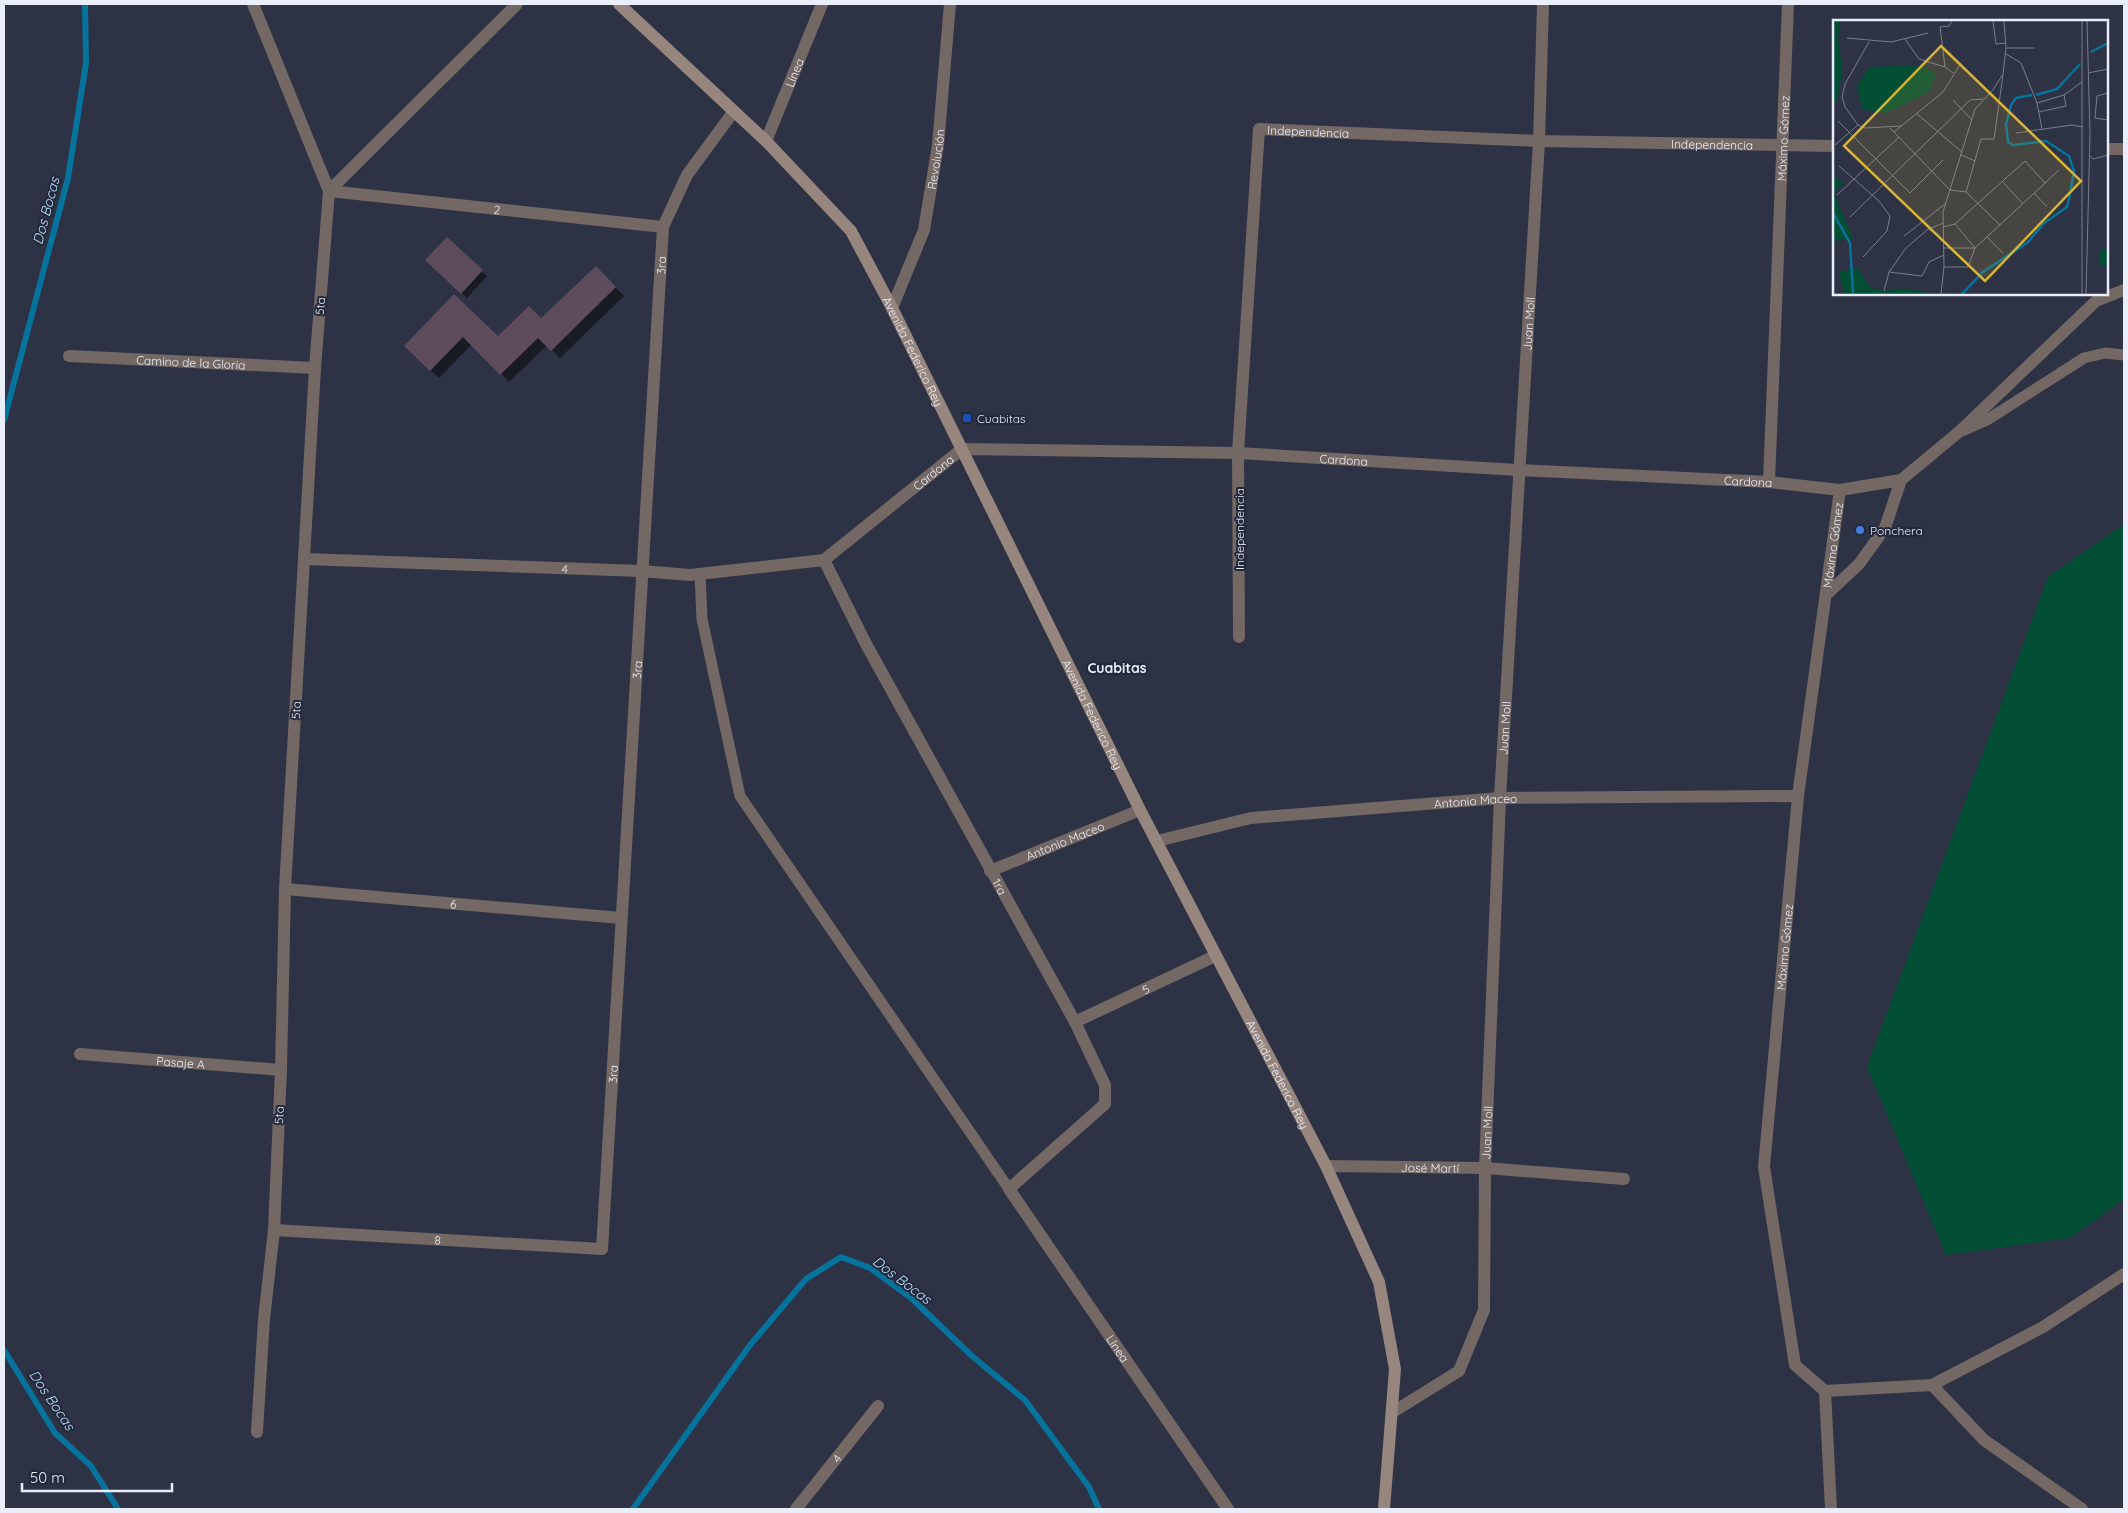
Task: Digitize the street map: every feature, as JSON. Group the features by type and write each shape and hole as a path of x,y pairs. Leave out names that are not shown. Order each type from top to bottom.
{"main road":[{"name":"Avenida Federico Rey","path":"619,4 766,141 851,232 892,308 1140,810 1326,1166 1379,1282 1396,1370 1384,1509"}],"street":[{"name":"5ta","path":"253,4 329,191 315,368 285,889 281,1070 274,1230 264,1319 257,1432"},
{"path":"329,191 517,4"},
{"name":"Línea","path":"766,141 822,4"},
{"name":"Revolución","path":"892,308 924,230 938,145 950,4"},
{"name":"Juan Moll","path":"1393,1412 1458,1371 1484,1310 1485,1168 1500,798 1539,141 1543,4"},
{"name":"Máximo Gómez","path":"1769,482 1788,4"},
{"name":"3ra","path":"602,1249 663,227 687,175 734,112"},
{"name":"Independencia","path":"1239,636 1238,453 1259,129 1539,141 1833,146"},
{"path":"2108,149 2124,149"},
{"name":"2","path":"329,191 663,227"},
{"path":"1826,595 1859,564 1880,534 1892,508 1901,480 1960,431 2096,301 2124,290"},
{"name":"Camino de la Gloria","path":"69,356 315,368"},
{"name":"Cardona","path":"824,560 962,449 1238,453 1518,470 1769,482 1840,490 1901,480"},
{"name":"Máximo Gómez","path":"1825,1390 1795,1364 1764,1167 1798,796 1840,490"},
{"name":"4","path":"305,559 641,571 690,575 824,560"},
{"name":"1ra","path":"824,560 866,644 1075,1022 1105,1085 1105,1104 1009,1189"},
{"name":"Antonio Maceo","path":"1157,841 1250,818 1500,798 1798,796"},
{"name":"Antonio Maceo","path":"990,871 1140,810"},
{"name":"6","path":"285,889 621,918"},
{"name":"5","path":"1075,1022 1215,956"},
{"name":"Pasaje A","path":"80,1054 281,1070"},
{"name":"José Martí","path":"1326,1166 1485,1168 1624,1179"},
{"name":"Línea","path":"1009,1189 1228,1509"},
{"name":"8","path":"274,1230 602,1249"},
{"path":"1831,1509 1825,1390 1932,1385 2043,1327 2124,1274"},
{"path":"1932,1385 1984,1440 2082,1509"},
{"name":"4","path":"796,1509 878,1406"}],"lane":[{"path":"1960,431 1987,420 2084,358 2105,353 2124,355"},
{"path":"700,574 702,619 740,796 1009,1189"}],"green space":[{"path":"2124,524 2124,1199 2070,1238 1946,1255 1867,1067 2048,577"}],"building":[{"path":"447,237 483,270 461,294 425,260"},
{"path":"596,266 616,287 551,351 538,338 500,375 463,337 430,371 404,346 454,294 498,336 529,306 541,318"}],"waterway":[{"name":"Dos Bocas","path":"4,420 68,178 86,63 85,4"},
{"name":"Dos Bocas","path":"633,1509 750,1345 806,1279 841,1257 870,1268 910,1297 972,1356 1025,1400 1089,1487 1099,1509"},
{"name":"Dos Bocas","path":"4,1350 55,1433 91,1466 118,1509"}],"place":[{"name":"Cuabitas","path":"967,418"},
{"name":"Ponchera","path":"1860,530"}],"district":[{"name":"Cuabitas","path":"1117,668"}]}
